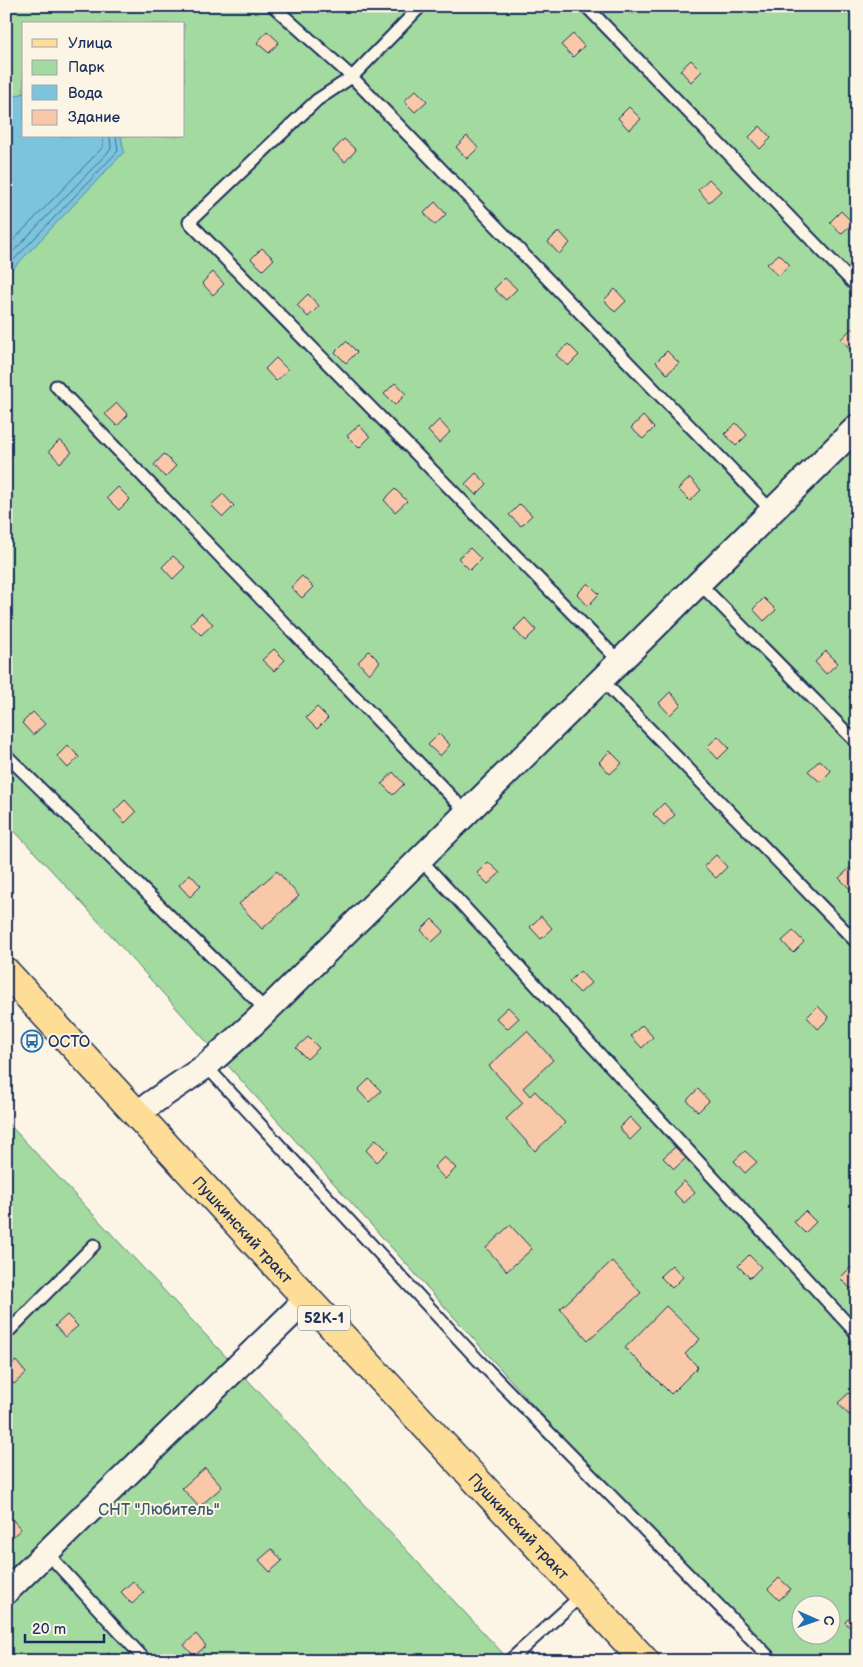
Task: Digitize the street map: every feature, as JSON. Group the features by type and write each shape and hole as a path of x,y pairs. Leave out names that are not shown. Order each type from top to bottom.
{"main road":[{"name":"Пушкинский тракт","path":"6,972 138,1113 307,1299 645,1661"}],"street":[{"path":"138,1113 206,1066 267,1011 468,814 857,426"},
{"path":"6,1592 307,1299"}],"lane":[{"path":"273,6 352,77 772,511"},
{"path":"421,6 352,77 316,100 189,222 620,662"},
{"path":"586,6 857,287"},
{"path":"56,386 468,814"},
{"path":"699,583 857,743"},
{"path":"602,680 857,943"},
{"path":"6,755 267,1011"},
{"path":"421,860 857,1334"},
{"path":"206,1066 478,1360 773,1661"},
{"path":"6,1334 94,1245"},
{"path":"46,1553 146,1661"},
{"path":"509,1661 583,1594"}],"green space":[{"path":"6,6 857,6 857,1661 763,1661 80,901 6,822"},
{"name":"СНТ \"Любитель\"","path":"6,1121 510,1661 6,1661"}],"water":[{"path":"22,94 22,138 121,138 124,152 6,276 6,103 12,97"}],"building":[{"path":"626,6 641,6 633,14"},
{"path":"267,31 279,42 269,53 257,43"},
{"path":"573,34 584,46 573,57 561,45"},
{"path":"691,60 702,71 691,82 680,70"},
{"path":"416,90 427,101 415,112 404,101"},
{"path":"629,107 641,119 629,130 618,118"},
{"path":"760,126 771,138 760,149 749,137"},
{"path":"467,136 478,148 467,159 456,147"},
{"path":"344,139 356,150 345,162 333,151"},
{"path":"709,179 721,191 709,202 698,190"},
{"path":"435,202 446,214 435,225 424,213"},
{"path":"841,211 853,223 841,234 830,222"},
{"path":"559,231 570,243 559,254 548,242"},
{"path":"262,248 274,259 263,270 251,259"},
{"path":"779,254 790,265 778,276 767,264"},
{"path":"213,272 224,284 213,295 202,283"},
{"path":"505,278 517,289 506,300 494,289"},
{"path":"615,289 626,301 615,312 604,300"},
{"path":"308,294 319,306 308,317 297,305"},
{"path":"852,328 857,333 857,346 852,351 841,339"},
{"path":"346,341 357,352 346,363 335,352"},
{"path":"568,344 579,355 568,366 556,355"},
{"path":"667,351 679,363 667,374 656,362"},
{"path":"276,358 288,370 276,381 265,369"},
{"path":"395,383 406,394 395,405 384,394"},
{"path":"117,403 128,415 117,426 105,414"},
{"path":"643,416 654,428 643,439 631,428"},
{"path":"439,420 450,432 439,443 428,431"},
{"path":"736,423 747,435 736,446 725,434"},
{"path":"359,425 370,437 359,448 347,436"},
{"path":"60,440 72,452 60,463 49,451"},
{"path":"164,454 176,466 165,477 154,465"},
{"path":"476,473 487,484 476,495 465,484"},
{"path":"690,478 701,490 690,501 678,489"},
{"path":"118,487 130,499 119,510 107,498"},
{"path":"395,489 407,501 395,512 384,500"},
{"path":"223,494 234,506 223,517 211,505"},
{"path":"520,504 532,515 521,526 509,515"},
{"path":"470,548 481,559 470,570 458,558"},
{"path":"173,556 185,567 173,579 162,567"},
{"path":"302,576 313,587 302,598 291,587"},
{"path":"588,583 599,594 588,606 577,594"},
{"path":"764,598 776,610 764,621 753,609"},
{"path":"201,613 213,624 201,635 190,624"},
{"path":"525,618 536,630 525,641 514,629"},
{"path":"274,649 285,660 274,671 262,660"},
{"path":"369,651 380,662 369,674 358,662"},
{"path":"826,651 838,663 826,674 815,662"},
{"path":"857,690 857,705 849,697"},
{"path":"670,692 681,704 670,715 659,703"},
{"path":"317,707 328,718 317,729 306,718"},
{"path":"33,712 45,724 33,735 22,723"},
{"path":"439,734 450,745 440,756 428,745"},
{"path":"718,736 729,748 718,759 707,747"},
{"path":"68,745 79,757 68,768 57,756"},
{"path":"610,751 622,763 610,774 599,762"},
{"path":"820,760 831,771 820,782 808,771"},
{"path":"393,772 404,784 393,795 382,784"},
{"path":"125,800 136,812 125,823 114,811"},
{"path":"664,803 675,815 664,825 653,814"},
{"path":"716,855 727,867 716,878 704,866"},
{"path":"488,862 500,873 488,884 477,873"},
{"path":"850,868 857,874 857,884 851,890 839,878"},
{"path":"277,871 299,896 262,929 239,904"},
{"path":"190,874 201,886 190,897 179,885"},
{"path":"541,916 552,928 541,939 530,927"},
{"path":"432,919 444,931 432,942 421,930"},
{"path":"793,931 804,942 793,953 782,941"},
{"path":"580,971 591,983 580,993 569,982"},
{"path":"818,1006 829,1018 818,1029 807,1017"},
{"path":"508,1007 519,1018 507,1029 496,1018"},
{"path":"642,1025 653,1037 642,1048 631,1036"},
{"path":"527,1031 553,1060 523,1088 530,1096 535,1091 565,1123 535,1151 506,1119 523,1103 489,1066"},
{"path":"308,1037 319,1048 307,1059 296,1048"},
{"path":"369,1079 381,1091 369,1102 358,1090"},
{"path":"698,1089 709,1101 698,1112 687,1100"},
{"path":"630,1117 641,1129 630,1140 619,1128"},
{"path":"376,1139 388,1151 377,1162 366,1150"},
{"path":"675,1147 686,1158 674,1169 663,1158"},
{"path":"745,1151 757,1162 745,1173 734,1161"},
{"path":"444,1157 456,1168 445,1179 434,1167"},
{"path":"684,1181 695,1193 684,1203 673,1192"},
{"path":"805,1211 816,1222 805,1233 794,1222"},
{"path":"510,1225 532,1249 507,1271 486,1248"},
{"path":"749,1255 761,1267 750,1278 738,1266"},
{"path":"612,1261 641,1293 588,1340 560,1309"},
{"path":"672,1265 683,1277 672,1288 660,1276"},
{"path":"851,1267 857,1272 857,1284 851,1289 840,1278"},
{"path":"6,1274 13,1281 6,1287"},
{"path":"666,1306 700,1339 685,1354 698,1367 671,1394 625,1348"},
{"path":"67,1315 78,1326 65,1337 55,1326"},
{"path":"16,1361 26,1373 14,1384 6,1375 6,1370"},
{"path":"849,1393 857,1400 857,1408 849,1415 838,1403"},
{"path":"205,1468 222,1487 199,1507 182,1488"},
{"path":"11,1518 21,1529 9,1540 6,1537 6,1522"},
{"path":"272,1549 282,1561 270,1572 259,1560"},
{"path":"779,1578 791,1589 779,1600 768,1589"},
{"path":"133,1581 144,1593 132,1604 121,1592"},
{"path":"857,1612 856,1634 845,1622"},
{"path":"196,1634 206,1646 194,1656 184,1645"},
{"path":"109,1653 115,1661 99,1661"}],"place":[{"name":"ОСТО","path":"32,1041"}]}
